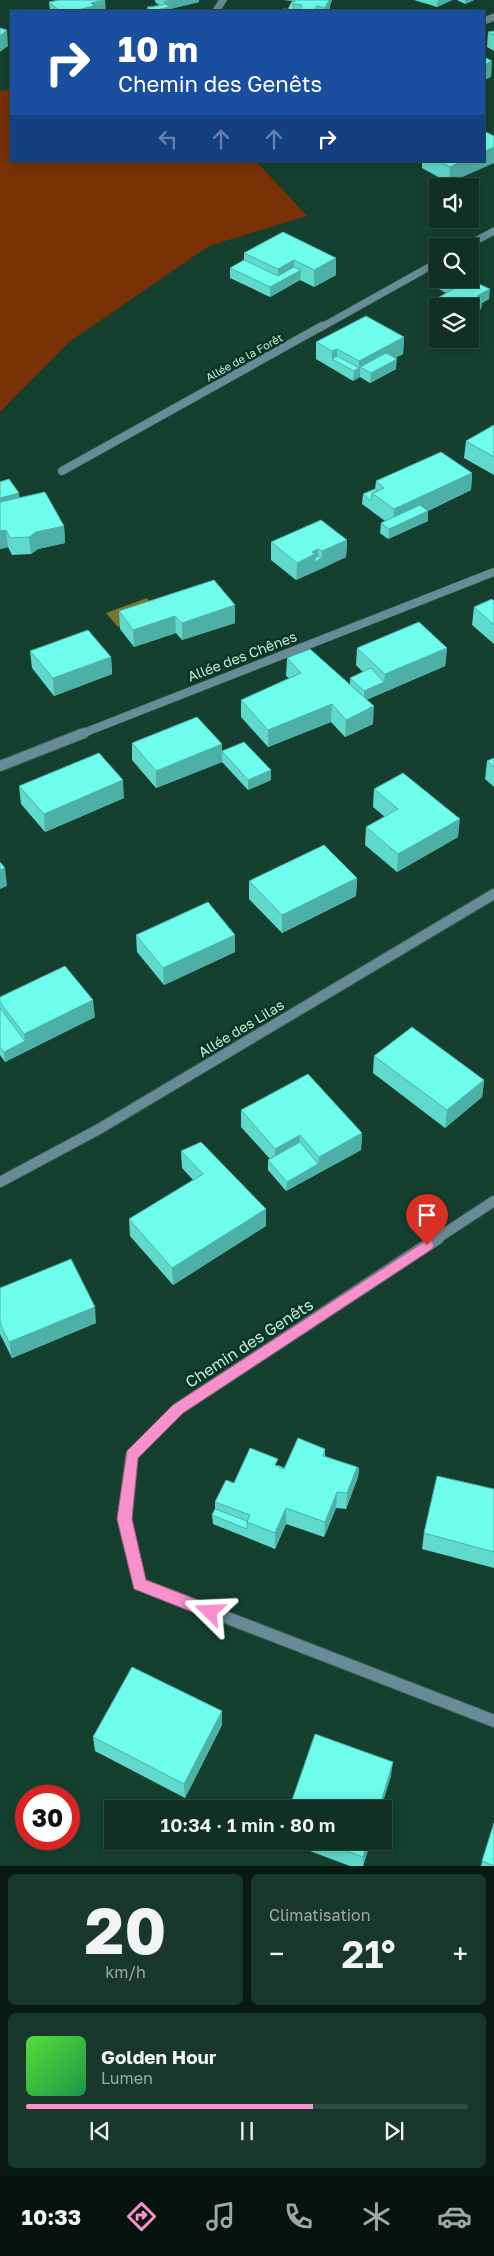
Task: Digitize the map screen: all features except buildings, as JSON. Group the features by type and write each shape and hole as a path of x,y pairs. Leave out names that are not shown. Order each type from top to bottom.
{"street":[{"path":"479,239 494,231"},
{"name":"Allée de la Forêt","path":"62,471 429,267"},
{"name":"Allée des Chênes","path":"0,766 494,572"},
{"name":"Allée des Lilas","path":"0,1182 99,1129 494,894"},
{"name":"Chemin des Genêts","path":"494,1202 178,1409 132,1455 124,1519 140,1584 494,1721"}],"shaded area":[{"path":"10,89 10,162 257,162 307,216 209,246 69,342 0,412 0,91"},
{"path":"147,598 159,612 118,627 106,613"}],"route":[{"path":"210,1612 140,1584 124,1519 132,1455 178,1409 427,1245"}]}
